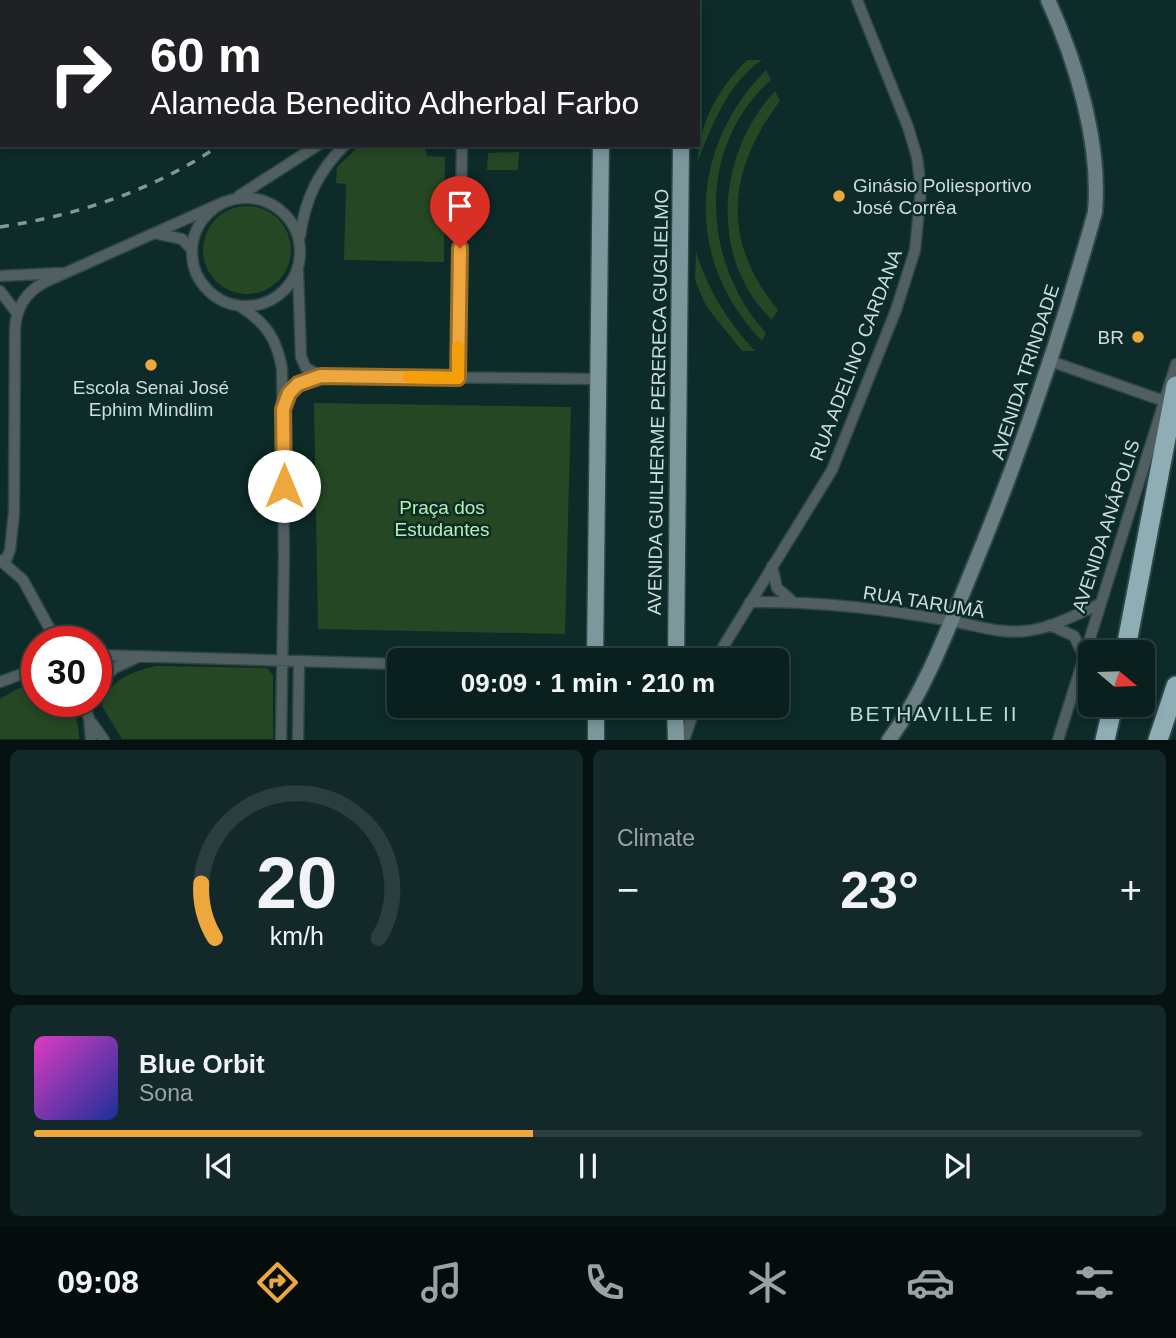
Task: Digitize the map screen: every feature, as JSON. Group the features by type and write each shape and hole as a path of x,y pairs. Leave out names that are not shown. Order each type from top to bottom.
{"highway":[{"path":"1127,640 1170,394"},
{"path":"1158,740 1176,686"},
{"path":"1105,740 1110,718"}],"main road":[{"path":"596,648 601,147"},
{"name":"AVENIDA GUILHERME PERERECA GUGLIELMO","path":"676,648 681,147"},
{"path":"596,718 596,740"},
{"path":"678,718 682,738"}],"street":[{"name":"RUA ADELINO CARDANA","path":"722,648 832,470 896,310 915,250 920,220 917,157 908,127 857,0"},
{"name":"AVENIDA TRINDADE","path":"890,739 918,692 952,621 1019,456 1088,237 1097,188 1079,77 1070,49 1048,0"},
{"path":"281,740 283,409 277,344 267,327 241,307 221,301 206,289 195,270 192,250 201,222 315,147"},
{"path":"321,376 306,368 301,357 298,269 300,240 312,189 326,166 343,147"},
{"path":"458,378 462,147"},
{"path":"49,626 32,594 2,562 10,550 14,513 17,313 29,293 64,273 230,201 259,199 276,206 291,221 300,240"},
{"path":"154,234 177,237 192,250"},
{"path":"241,307 262,304 277,297 291,283 298,269"},
{"path":"0,276 64,273"},
{"path":"0,291 17,313"},
{"path":"1050,361 1170,394"},
{"name":"AVENIDA ANÁPOLIS","path":"1088,640 1170,394 1176,364"},
{"path":"283,409 293,388 321,376 598,379"},
{"path":"772,566 777,588 792,601"},
{"name":"RUA TARUMÃ","path":"750,602 792,601 952,621 1008,632 1028,631 1100,604"},
{"path":"1049,624 1074,636 1078,644"},
{"path":"112,656 387,664"},
{"path":"112,670 138,657"},
{"path":"298,740 299,661"},
{"name":"AVENIDA ANÁPOLIS","path":"1058,740 1078,671"},
{"path":"0,682 21,675"},
{"path":"88,717 91,740"},
{"path":"92,717 104,740"},
{"path":"682,738 690,718"}],"green space":[{"path":"747,60 762,60 750,69 730,93 715,119 698,161 707,119 728,82"},
{"path":"766,70 771,80 747,107 729,138 719,171 716,205 719,239 729,273 744,304 766,333 762,341 737,310 719,276 709,241 706,205 710,169 722,134 741,101"},
{"path":"775,91 780,101 762,127 749,153 741,180 738,206 740,232 747,258 760,284 778,310 772,320 751,295 737,267 730,237 728,206 732,175 741,144 756,116"},
{"path":"358,147 425,147 427,156 445,157 444,262 344,260 346,184 336,183 337,167"},
{"path":"519,152 518,170 487,170 488,153"},
{"path":"238,206 256,206 272,213 284,225 291,241 291,259 284,275 272,287 256,294 238,294 222,287 210,275 203,259 203,241 210,225 222,213"},
{"path":"696,252 720,305 755,351 742,351 706,306 695,280"},
{"name":"Praça dos Estudantes","path":"314,403 571,407 565,634 318,629"},
{"path":"156,666 267,668 273,675 273,739 122,739 109,717 112,717 112,687 138,671"},
{"path":"19,688 21,717 75,717 79,739 0,739 0,699"}],"railway":[{"path":"0,227 87,208 115,198 169,175 217,147"}],"slow traffic":[{"path":"409,377 458,378 458,347"}],"place":[{"name":"Ginásio Poliesportivo José Corrêa","path":"839,196"},
{"name":"BR","path":"1138,337"},
{"name":"Escola Senai José Ephim Mindlim","path":"151,365"}],"district":[{"name":"BETHAVILLE II","path":"934,713"}],"route":[{"path":"284,486 283,409 289,393 298,384 321,376 458,378 460,248"}]}
